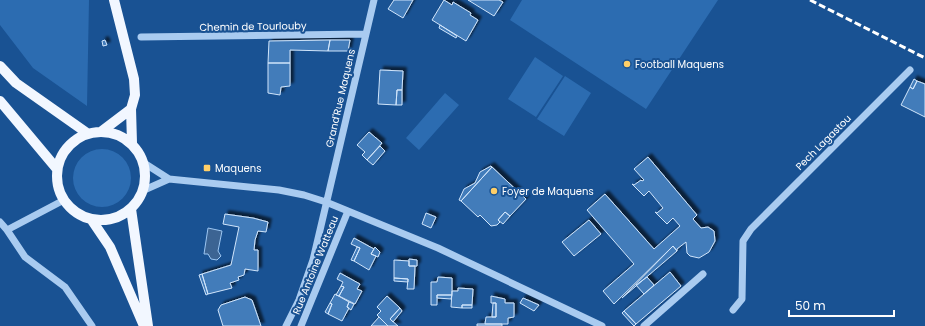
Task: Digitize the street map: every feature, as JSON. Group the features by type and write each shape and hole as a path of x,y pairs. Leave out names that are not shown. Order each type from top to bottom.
{"main road":[{"path":"114,0 134,79 135,95 131,109 132,143"},
{"path":"0,66 16,84 87,133"},
{"path":"0,100 57,169"},
{"path":"102,131 131,109"},
{"path":"102,131 118,134 132,143 140,154 144,163 146,178 142,191 131,209 112,219 91,219 76,212 64,200 58,186 57,169 62,155 72,142 87,133 102,131"},
{"path":"131,209 148,326"},
{"path":"91,219 110,247 144,326"}],"street":[{"name":"Grand'Rue Maquens","path":"326,202 374,0"},
{"name":"Chemin de Tourlouby","path":"141,38 366,34"},
{"name":"Pech Lagastou","path":"733,310 742,299 743,241 751,229 910,70"},
{"path":"144,163 169,179 279,190 304,195 326,202 438,248 602,326"},
{"path":"142,191 169,179"},
{"path":"7,230 64,200"},
{"name":"Rue Antoine Watteau","path":"286,326 299,300 313,260 326,202"},
{"name":"Rue Antoine Watteau","path":"302,326 348,211"},
{"path":"0,222 25,257 65,287 92,326"},
{"path":"644,326 703,274"}],"shaded area":[{"path":"0,0 89,0 87,106 33,68 0,25"},
{"name":"Football Maquens","path":"522,0 718,0 646,109 510,20"},
{"path":"535,57 563,76 536,117 508,99"},
{"path":"565,76 591,93 564,136 537,119"},
{"path":"445,93 459,105 419,150 406,138"},
{"path":"102,149 118,154 126,162 131,178 126,194 118,202 102,207 86,202 78,194 73,178 78,162 86,154"},
{"path":"208,228 222,231 218,251 221,256 217,260 211,259 208,254 204,254"}],"building":[{"path":"394,0 413,0 403,18 388,9"},
{"path":"444,0 452,5 453,2 471,13 470,15 478,20 466,41 432,20"},
{"path":"468,0 499,0 503,2 494,16"},
{"path":"440,25 457,36 456,38 439,28"},
{"path":"105,40 107,45 103,46 102,41"},
{"path":"330,40 328,51 290,50 290,63 268,63 269,41"},
{"path":"330,40 350,40 348,51 328,51"},
{"path":"268,63 290,63 290,86 281,87 280,95 268,93"},
{"path":"380,70 403,71 402,90 397,90 396,105 378,104"},
{"path":"914,79 917,81 913,89 910,87"},
{"path":"917,81 925,84 925,117 901,105 910,87 913,89"},
{"path":"397,90 402,90 402,105 396,105"},
{"path":"369,132 382,143 367,160 362,155 365,152 357,145"},
{"path":"380,146 385,151 373,165 367,160"},
{"path":"648,157 697,215 693,219 701,228 708,227 714,231 715,241 709,252 699,258 690,256 687,253 686,242 677,249 677,251 673,246 614,304 603,291 634,264 587,210 605,194 654,249 680,226 673,218 667,224 655,212 657,213 663,208 649,191 644,196 632,184 634,185 641,180 644,180 634,169"},
{"path":"491,166 492,167 461,201 459,200 464,189 475,183 480,172"},
{"name":"Foyer de Maquens","path":"492,167 526,199 510,216 505,212 498,220 500,222 497,225 491,226 480,215 478,217 461,201"},
{"path":"505,212 510,216 503,224 498,220"},
{"path":"426,213 436,217 431,228 422,224"},
{"path":"225,214 268,222 266,232 258,231 255,240 254,250 258,250 258,271 245,269 244,275 238,277 239,280 230,283 232,288 208,294 202,274 231,265 239,227 223,224"},
{"path":"589,220 601,234 574,256 562,242"},
{"path":"354,238 374,249 371,254 376,256 369,270 354,261 360,248 351,244"},
{"path":"673,246 677,251 622,298"},
{"path":"357,247 360,248 354,261 351,260"},
{"path":"375,247 380,252 378,257 371,254"},
{"path":"409,259 417,260 417,266 409,266"},
{"path":"394,260 409,261 409,266 415,266 414,289 407,289 408,279 394,278"},
{"path":"670,272 681,286 636,324 624,311"},
{"path":"340,273 360,284 357,289 362,291 355,304 339,296 344,287 341,286 343,282 337,279"},
{"path":"202,274 208,294 206,295 199,275"},
{"path":"438,277 452,278 452,295 437,295 437,305 431,305 431,282 437,282"},
{"path":"647,277 654,285 644,294 636,285"},
{"path":"394,278 408,279 408,282 394,281"},
{"path":"341,286 344,287 339,296 336,295"},
{"path":"458,288 473,289 472,305 462,305 462,308 451,307 452,291 458,291"},
{"path":"335,294 349,302 347,307 349,308 342,321 328,314 332,304 330,303"},
{"path":"437,295 452,295 451,299 437,298"},
{"path":"387,296 400,308 390,319 398,326 388,326 377,315 381,311 377,307"},
{"path":"491,296 505,299 505,303 514,303 514,317 508,318 508,324 485,324 486,317 496,317 496,303 491,303"},
{"path":"245,297 252,300 261,326 223,326 218,310 221,305"},
{"path":"523,298 539,305 534,311 520,303"},
{"path":"349,302 354,304 351,310 347,307"},
{"path":"330,303 332,304 328,314 325,312"},
{"path":"493,303 496,303 496,317 492,317"},
{"path":"462,305 472,305 472,308 462,308"},
{"path":"400,308 402,311 393,322 390,319"},
{"path":"624,311 636,324 634,326 622,313"},
{"path":"379,317 388,326 371,326"},
{"path":"477,324 502,324 502,326 477,326"}],"railway":[{"path":"810,0 925,58"}],"place":[{"name":"Football Maquens","path":"627,64"},
{"name":"Maquens","path":"207,168"},
{"name":"Foyer de Maquens","path":"494,191"}]}
